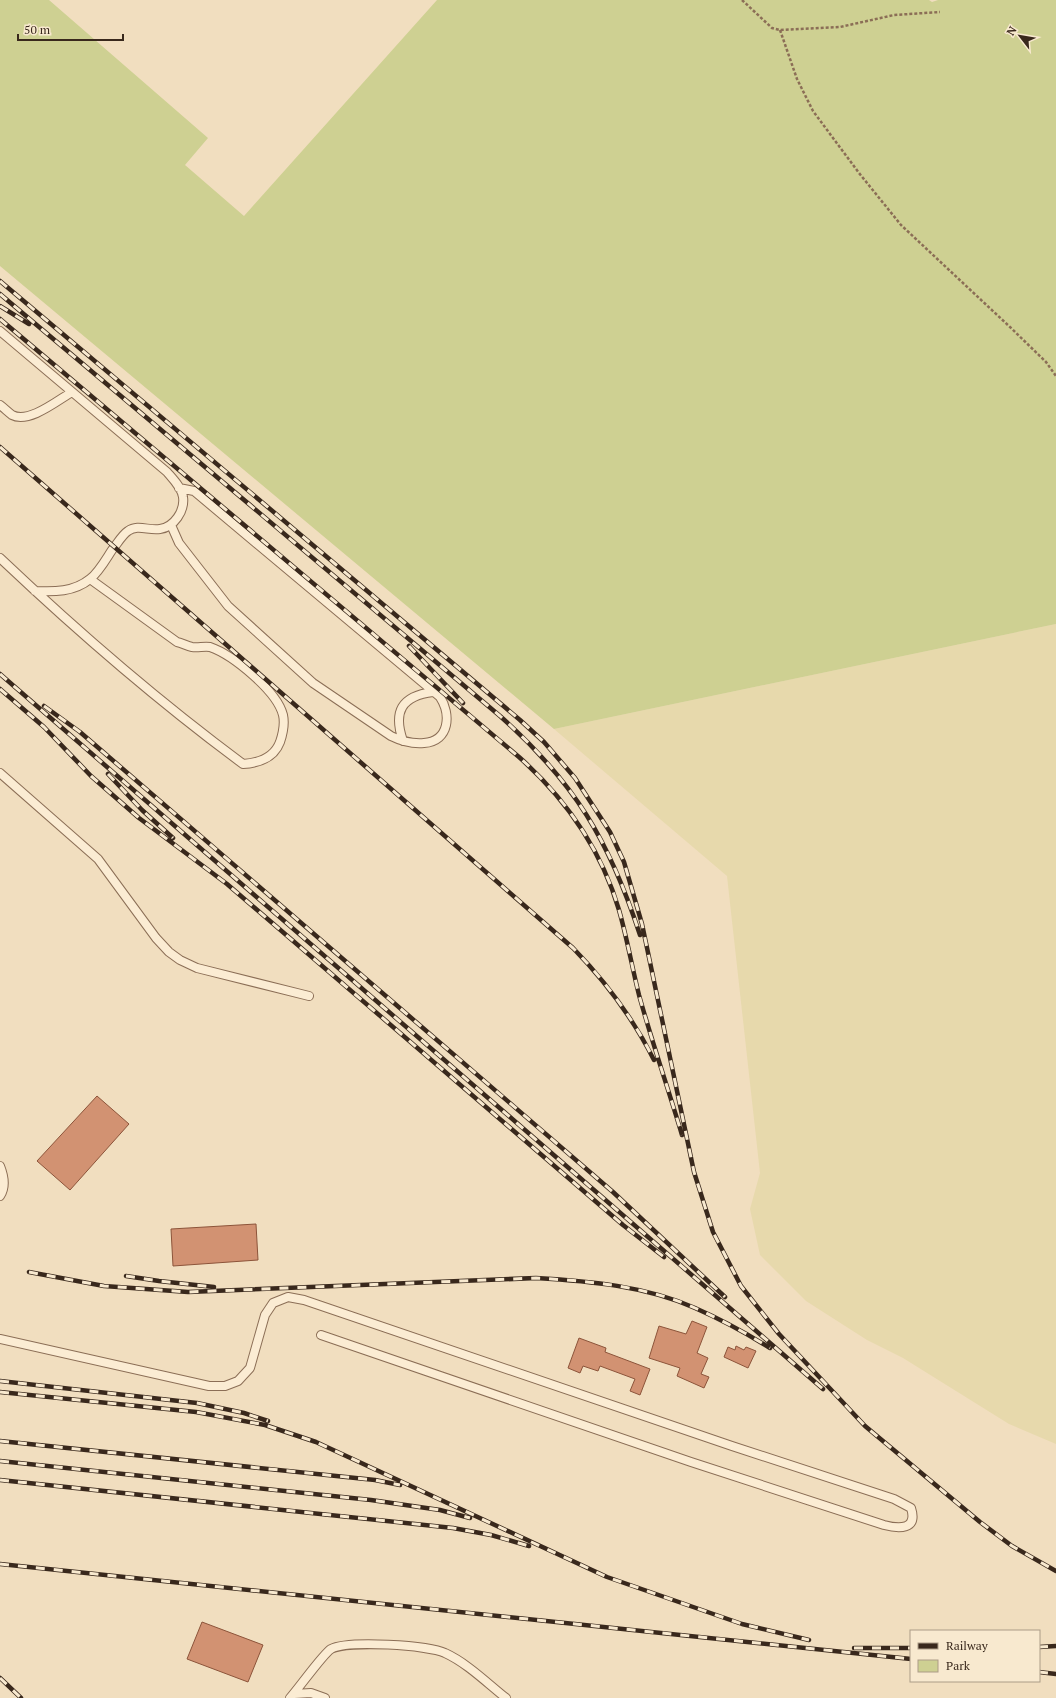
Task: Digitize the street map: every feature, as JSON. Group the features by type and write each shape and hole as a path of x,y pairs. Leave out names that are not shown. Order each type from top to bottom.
{"lane":[{"path":"0,331 167,472 179,488 183,497 183,508 178,518 171,525 161,529 137,526 127,531 90,579 69,590 53,592 35,591"},
{"path":"0,405 13,415 22,417 37,413 72,392"},
{"path":"171,525 179,543 228,606 313,683 390,736 402,741 426,744 438,739 442,734 446,727 448,715 446,706 440,697 194,491 179,488"},
{"path":"0,558 35,591 178,715 243,764 255,764 270,757 278,746 284,731 283,715 278,703 250,672 232,658 209,647 192,647 177,642 90,579"},
{"path":"402,741 398,727 398,717 401,708 409,699 419,694 433,692"},
{"path":"0,773 98,859 156,938 169,952 180,960 197,968 309,996"},
{"path":"0,1166 4,1176 3,1192 0,1196"},
{"path":"0,1339 209,1386 225,1386 238,1381 250,1368 265,1315 273,1303 288,1297 304,1300 732,1446 894,1499 911,1508 913,1515 911,1523 905,1527 896,1528 884,1525 691,1462 321,1335"},
{"path":"292,1696 331,1649 346,1644 367,1644 432,1649 444,1652 462,1663 506,1698"},
{"path":"292,1696 311,1693 325,1698"}],"path":[{"path":"742,0 772,28 780,30 840,27 894,16 940,12"},
{"path":"780,30 797,79 814,111 859,173 902,224 1046,362 1056,376"}],"shaded area":[{"path":"1056,624 1056,1444 1009,1424 903,1358 867,1340 806,1301 760,1255 750,1209 760,1173 727,876 554,729"}],"green space":[{"path":"0,0 49,0 208,138 185,165 244,216 437,0 929,0 932,2 938,0 1056,0 1056,624 554,729 0,266"}],"building":[{"path":"97,1096 129,1124 70,1190 37,1161"},
{"path":"256,1224 258,1260 173,1266 171,1229"},
{"path":"692,1321 707,1327 697,1353 708,1358 701,1374 709,1377 704,1388 677,1376 680,1368 649,1358 659,1326 686,1334"},
{"path":"579,1338 606,1348 605,1352 650,1369 640,1395 630,1391 635,1379 600,1366 598,1371 583,1366 580,1373 568,1368"},
{"path":"736,1346 744,1350 746,1347 756,1351 748,1368 724,1357 728,1347 735,1350"},
{"path":"202,1622 263,1645 248,1682 187,1659"}],"railway":[{"path":"0,281 520,720 544,742 575,778 610,832 624,862 642,924 694,1172 713,1232 741,1286 779,1334 865,1426 980,1522 1012,1546 1056,1571"},
{"path":"0,294 500,716 526,741 549,765 569,790 602,842 616,870 640,935"},
{"path":"0,306 29,324"},
{"path":"0,319 519,757 552,790 580,826 592,846 611,888 622,921 644,1013 682,1135"},
{"path":"0,447 573,948 608,987 628,1015 654,1060"},
{"path":"409,646 463,703"},
{"path":"0,674 823,1389"},
{"path":"0,689 44,727 91,776 139,818 227,884 623,1225 664,1257"},
{"path":"44,706 80,732 613,1192 725,1297"},
{"path":"108,774 142,810 173,838"},
{"path":"29,1272 104,1286 188,1292 536,1278 597,1283 657,1294 695,1308 770,1348"},
{"path":"126,1276 214,1287"},
{"path":"0,1381 197,1403 244,1413 268,1421"},
{"path":"0,1392 196,1412 265,1425 316,1442 607,1577 742,1624 809,1640"},
{"path":"0,1441 375,1480 400,1485"},
{"path":"0,1461 371,1500 440,1510 470,1518"},
{"path":"0,1480 453,1528 491,1535 529,1546"},
{"path":"0,1564 910,1659"},
{"path":"1040,1647 1056,1646"},
{"path":"854,1648 910,1648"},
{"path":"1040,1672 1056,1674"},
{"path":"0,1678 21,1698"}]}
